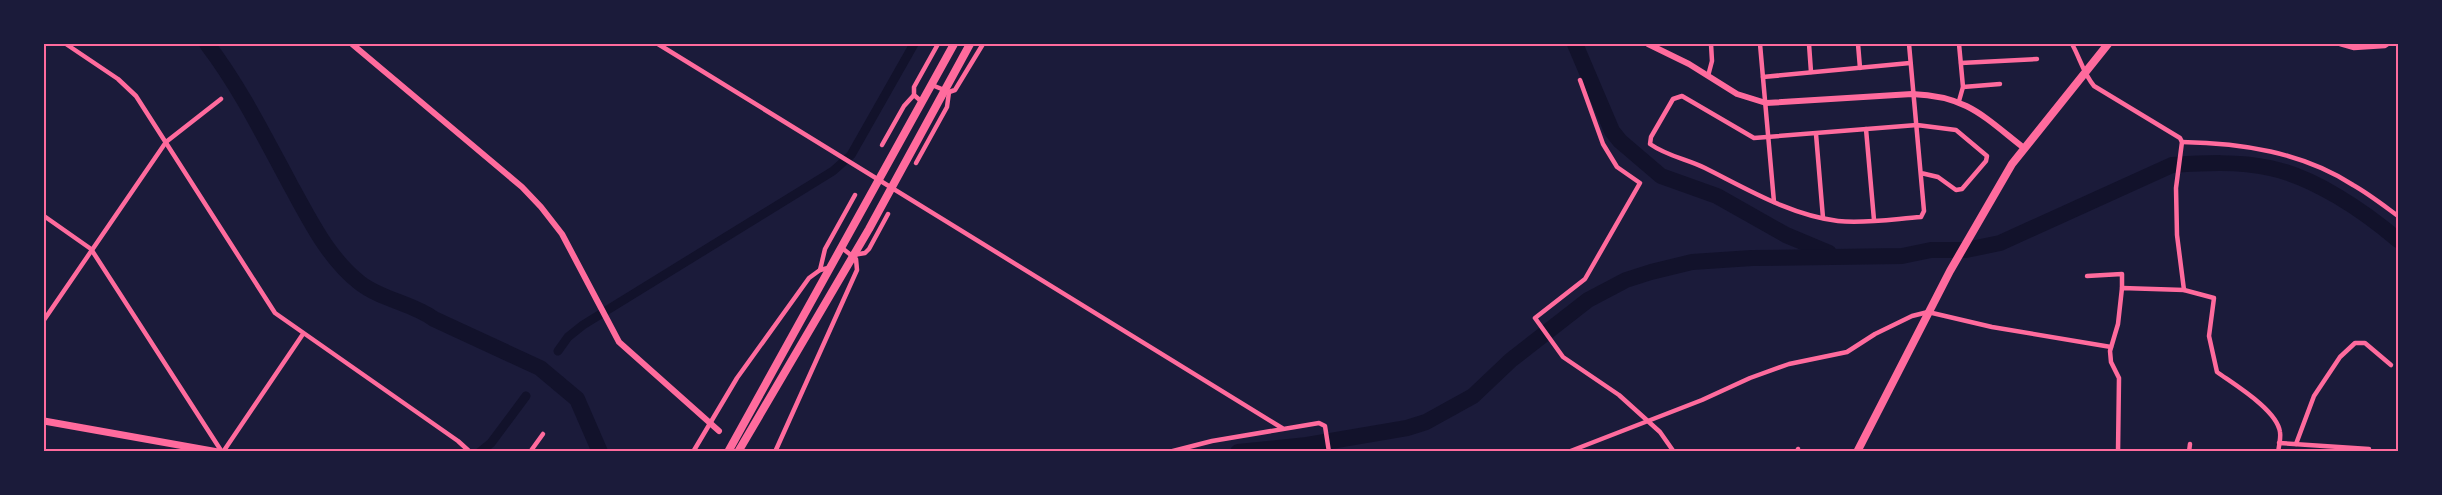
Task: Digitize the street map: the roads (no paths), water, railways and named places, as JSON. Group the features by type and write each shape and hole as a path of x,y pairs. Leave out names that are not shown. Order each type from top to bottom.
{"highway":[{"path":"723,452 842,248 954,44"},
{"path":"738,452 947,91 970,44"},
{"path":"728,452 769,375"}],"main road":[{"path":"1857,452 1951,269 2012,164 2108,44"},
{"path":"44,421 221,452"}],"street":[{"path":"66,44 118,80 136,96 275,313 458,441 469,452"},
{"path":"352,44 522,186 562,234 619,342 719,431"},
{"path":"658,44 851,160 1282,428"},
{"path":"882,145 904,106 914,95 914,87 938,44"},
{"path":"932,85 947,91 959,85 983,44"},
{"path":"1648,44 1737,94 1766,103 1934,94 1959,101 1974,109 2024,148"},
{"path":"1708,76 1712,61 1711,44"},
{"path":"1760,44 1774,202"},
{"path":"1809,44 1811,72"},
{"path":"1858,44 1860,68"},
{"path":"1909,44 1912,94 1917,125 1924,212 1921,217 1840,221 1810,216 1774,202 1696,164 1663,153 1650,144 1651,137 1673,99 1682,96 1754,138 1917,125 1956,130 1987,156 1986,162 1962,189 1956,190 1938,177 1921,173"},
{"path":"1959,44 1963,87 1959,101"},
{"path":"2072,44 2082,60 2084,74 2094,86 2180,138 2182,144 2176,188 2177,235 2184,290"},
{"path":"2340,44 2355,48 2388,44"},
{"path":"1961,63 2037,59"},
{"path":"1763,77 1910,63"},
{"path":"1580,80 1603,144 1617,167 1640,183 1585,279 1535,318 1563,357 1619,395 1660,432 1674,452"},
{"path":"1963,87 2000,84"},
{"path":"916,164 947,107 947,91"},
{"path":"914,95 922,102"},
{"path":"44,320 166,142 221,99"},
{"path":"1866,129 1874,220"},
{"path":"1816,134 1823,218"},
{"path":"2182,144 2218,143 2257,147 2316,166 2352,184 2398,216"},
{"path":"820,270 822,255 855,195"},
{"path":"853,255 865,253 869,249 888,214"},
{"path":"44,216 92,249 221,452 303,334"},
{"path":"775,452 856,270 856,259 842,248"},
{"path":"693,452 737,378 809,278 820,270 830,268"},
{"path":"2087,276 2122,274 2118,324 2111,347 2111,362 2119,378 2118,452"},
{"path":"2122,288 2184,290 2214,298 2209,336 2217,372 2248,394 2274,418 2280,432 2278,452"},
{"path":"1568,452 1702,400 1760,374 1789,364 1847,352 1875,333 1912,316 1928,312 1992,327 2111,347"},
{"path":"2296,444 2314,396 2340,357 2355,343 2365,343 2391,365"},
{"path":"1169,452 1282,428 1319,423 1325,426 1329,452"},
{"path":"530,452 543,434"},
{"path":"2279,442 2369,449"},
{"path":"2189,452 2190,444"}],"waterway":[{"path":"207,44 241,95 305,212 338,262 360,283 378,294 416,309 540,368 577,399 600,452"},
{"path":"558,351 568,337 583,325 833,171 851,155 914,44"},
{"path":"1575,44 1612,131 1620,141 1661,176 1717,196 1786,235 1829,253"},
{"path":"1238,452 1307,445 1407,428 1426,422 1473,396 1511,360 1588,300 1626,280 1651,272 1692,262 1752,258 1902,256 1931,250 1966,250 2000,243 2172,165 2233,163 2287,172 2338,196 2398,240"},
{"path":"480,452 491,443 526,396"}]}
